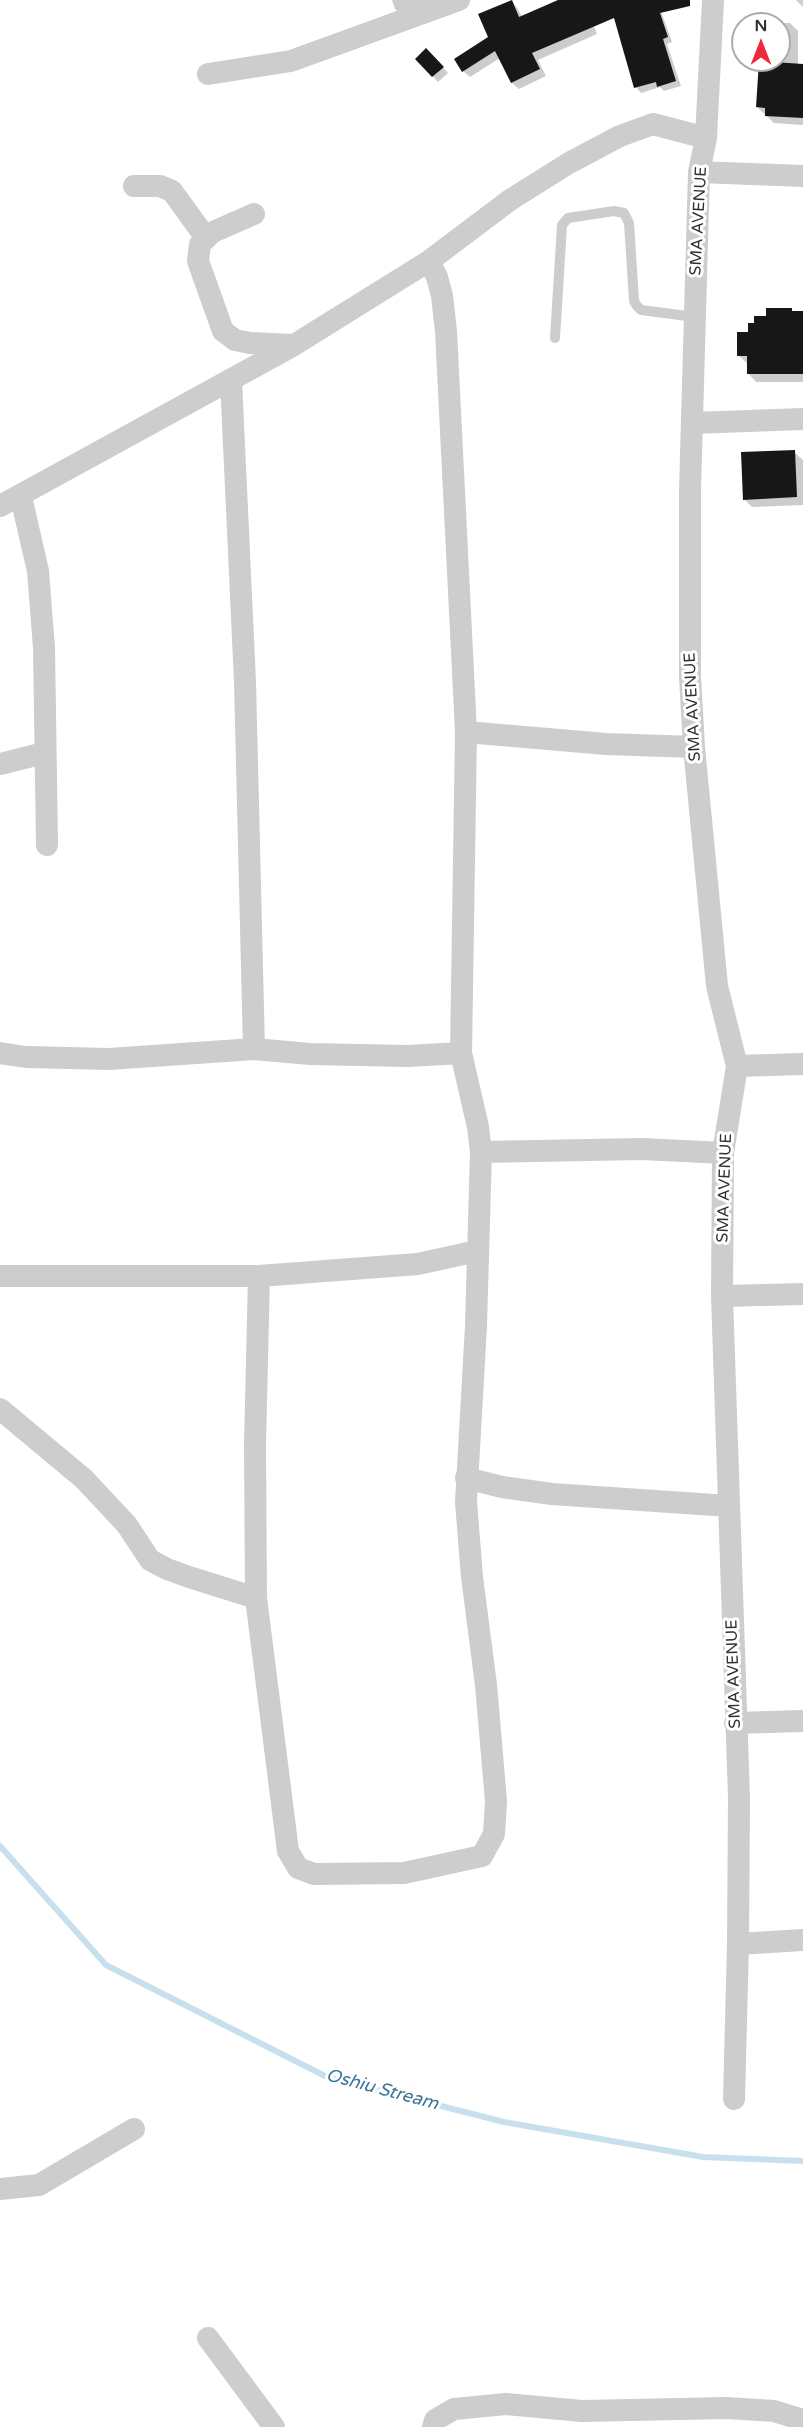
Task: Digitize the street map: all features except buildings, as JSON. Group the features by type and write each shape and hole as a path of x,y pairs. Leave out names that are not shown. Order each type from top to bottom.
{"street":[{"path":"208,74 291,61 459,0"},
{"name":"SMA AVENUE","path":"712,0 706,138 699,172 689,580 690,677 694,747 717,986 737,1066 723,1153 722,1296 739,1798 734,2099"},
{"path":"0,506 294,345 429,261 510,200 569,163 620,136 653,124 706,138"},
{"path":"699,172 803,176"},
{"path":"134,186 160,186 172,191 206,238"},
{"path":"254,214 227,225 206,238 200,244 198,261 223,331 235,340 250,343 294,345"},
{"path":"259,1276 255,1444 256,1598 288,1851 298,1868 314,1874 404,1873 482,1856 494,1834 496,1801 466,1502 476,1326 481,1152 478,1128 461,1053 466,732 446,331 440,286 429,261"},
{"path":"231,380 245,694 254,1049"},
{"path":"693,423 803,419"},
{"path":"21,496 38,571 44,648 47,845"},
{"path":"466,732 606,744 694,747"},
{"path":"0,764 44,753"},
{"path":"0,1053 26,1057 109,1059 254,1049 310,1054 408,1056 461,1053"},
{"path":"737,1066 803,1064"},
{"path":"481,1152 642,1149 723,1153"},
{"path":"0,1276 259,1276 418,1264 477,1251"},
{"path":"722,1296 803,1294"},
{"path":"0,1409 84,1479 127,1525 150,1560 189,1577 256,1598"},
{"path":"466,1478 502,1487 552,1494 729,1506"},
{"path":"735,1723 803,1721"},
{"path":"738,1944 803,1940"},
{"path":"0,2189 39,2185 134,2129"},
{"path":"208,2338 274,2427"},
{"path":"433,2427 435,2420 454,2409 506,2404 582,2411 727,2408 774,2411 803,2420"}],"lane":[{"path":"555,338 562,225 568,218 614,211 624,213 629,223 636,306 641,310 696,317"}],"waterway":[{"name":"Oshiu Stream","path":"0,1846 106,1965 327,2077 504,2122 703,2157 803,2161"}]}
